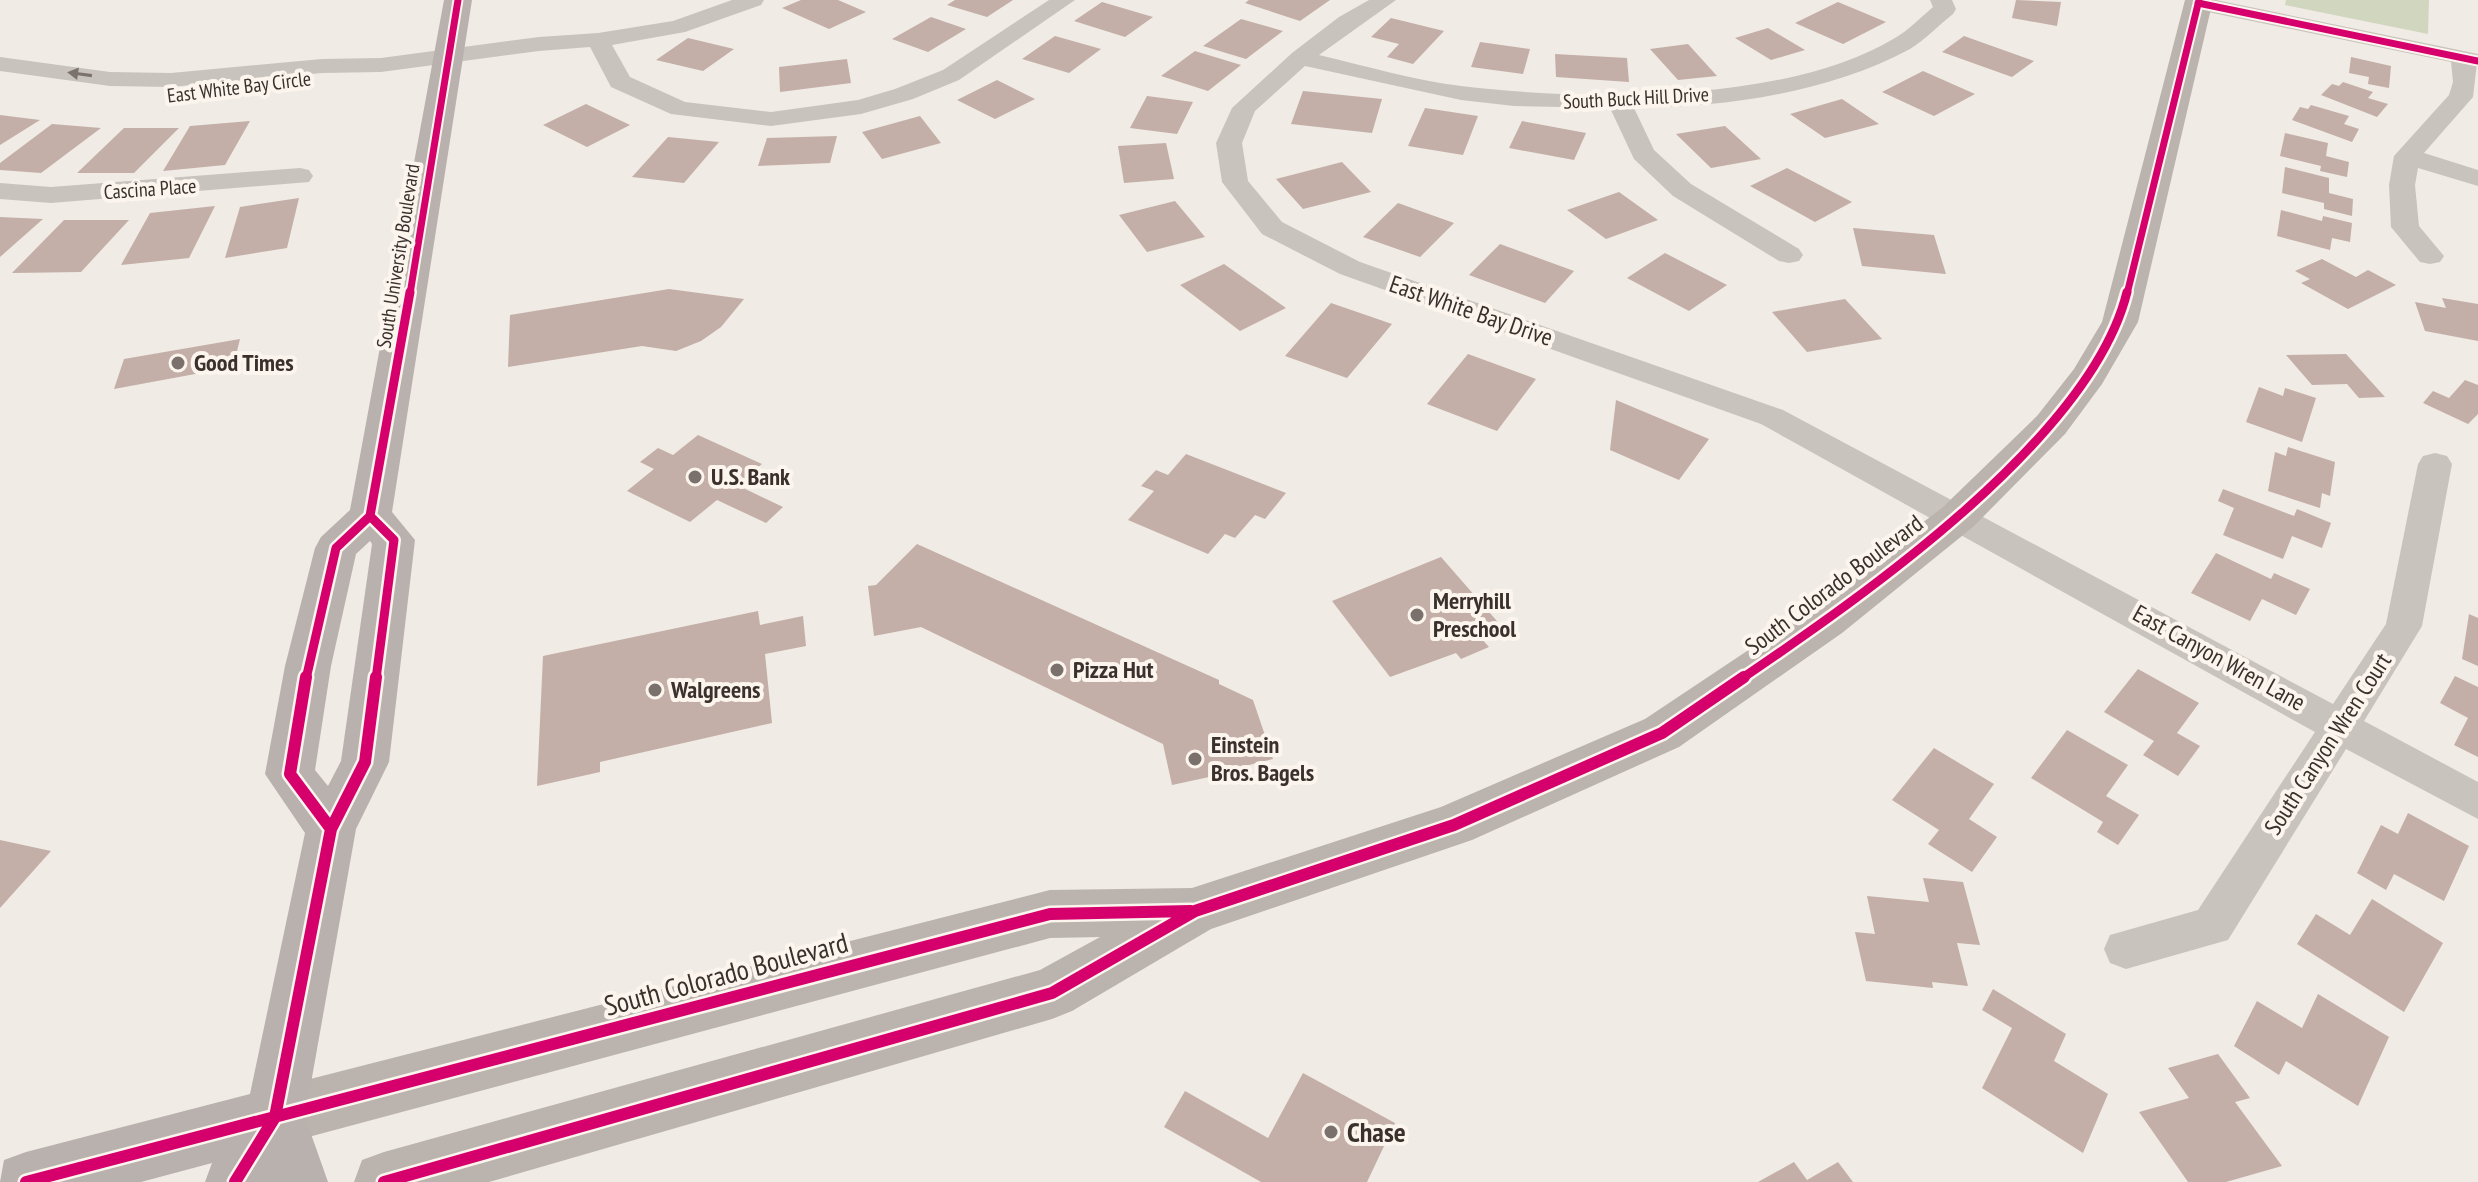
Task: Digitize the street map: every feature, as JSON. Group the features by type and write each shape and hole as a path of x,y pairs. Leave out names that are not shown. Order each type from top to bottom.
{"main road":[{"name":"South University Boulevard","path":"370,516 389,419 458,0"},
{"name":"South Colorado Boulevard","path":"384,1182 1052,993 1195,911 1454,825 1662,733 1826,621 1958,517 2051,425 2089,375 2120,322 2199,2"},
{"path":"235,1182 275,1117 331,829 365,762 394,540 370,516 336,548 308,666 290,774 331,829"},
{"name":"South Colorado Boulevard","path":"275,1117 1050,914 1195,911"},
{"path":"26,1182 275,1117"},
{"path":"275,1117 298,1182"}],"street":[{"path":"0,64 110,79 171,80 322,66 381,65 598,40 677,27 753,0"},
{"path":"598,40 620,82 680,109 771,119 861,107 951,75 1064,0"},
{"name":"East White Bay Drive","path":"1385,0 1347,22 1300,58 1244,108 1229,143 1235,182 1272,228 1350,268 1772,417 1958,517"},
{"name":"South Buck Hill Drive","path":"1300,58 1458,92 1554,102 1619,101 1769,89 1845,69 1892,50 1931,25 1945,9 1941,0"},
{"path":"2199,2 2470,60 2461,97 2407,156 2402,185 2405,227 2430,256"},
{"name":"East White Bay Circle","path":"0,84 97,96 187,97 284,85 381,65"},
{"path":"1619,101 1643,154 1672,181 1789,255"},
{"path":"2407,156 2478,178"},
{"name":"Cascina Place","path":"0,191 51,195 300,176"},
{"name":"South Canyon Wren Court","path":"2126,949 2212,926 2404,626 2435,464"},
{"name":"East Canyon Wren Lane","path":"1958,517 2478,802"}],"green space":[{"path":"2286,0 2429,0 2428,34 2285,5"}],"building":[{"path":"801,0 838,0 866,12 829,29 782,8"},
{"path":"955,0 1013,0 987,17 947,5"},
{"path":"1249,0 1330,0 1300,21 1245,3"},
{"path":"2016,0 2061,2 2057,26 2012,18"},
{"path":"1102,2 1153,17 1125,37 1074,21"},
{"path":"1838,2 1886,22 1843,44 1795,23"},
{"path":"931,17 966,29 928,52 892,39"},
{"path":"1391,18 1444,31 1413,64 1387,57 1399,44 1371,37"},
{"path":"1241,19 1283,31 1246,59 1203,46"},
{"path":"1768,28 1805,50 1771,60 1735,38"},
{"path":"1055,36 1101,49 1069,73 1022,59"},
{"path":"1964,36 2034,61 2012,77 1942,52"},
{"path":"688,38 734,49 703,71 656,60"},
{"path":"1480,42 1530,49 1523,74 1471,67"},
{"path":"1688,44 1717,76 1678,80 1650,49"},
{"path":"1195,51 1241,65 1208,91 1161,76"},
{"path":"1555,54 1627,58 1629,82 1556,77"},
{"path":"2351,57 2391,66 2389,88 2368,84 2369,77 2349,73"},
{"path":"847,59 851,83 780,92 779,67"},
{"path":"1923,71 1975,94 1934,116 1882,92"},
{"path":"997,80 1035,99 995,119 957,100"},
{"path":"2343,82 2373,92 2368,98 2388,104 2377,117 2321,95 2332,84 2339,86"},
{"path":"1303,91 1382,99 1372,133 1291,124"},
{"path":"1147,96 1193,102 1177,134 1130,128"},
{"path":"1842,99 1879,124 1825,138 1790,114"},
{"path":"586,104 630,125 587,147 543,125"},
{"path":"2311,105 2349,116 2344,124 2359,129 2352,142 2292,120 2300,107 2308,109"},
{"path":"1425,108 1478,116 1463,155 1408,146"},
{"path":"0,115 40,120 0,145"},
{"path":"920,116 941,143 882,159 862,132"},
{"path":"250,121 225,165 163,171 190,126"},
{"path":"1522,121 1586,133 1574,160 1509,148"},
{"path":"52,124 101,128 41,173 0,170 0,163"},
{"path":"1725,126 1761,159 1711,168 1676,134"},
{"path":"124,128 179,128 134,173 77,173"},
{"path":"2285,133 2328,143 2326,156 2349,162 2347,177 2320,171 2321,166 2280,156"},
{"path":"837,136 830,163 758,166 767,138"},
{"path":"668,137 719,142 684,183 632,177"},
{"path":"1166,143 1174,179 1124,183 1118,146"},
{"path":"1342,162 1371,192 1303,209 1276,179"},
{"path":"2285,167 2329,178 2329,193 2353,199 2352,216 2324,209 2324,203 2282,193"},
{"path":"1787,168 1852,202 1815,222 1750,186"},
{"path":"1619,192 1658,220 1606,239 1567,210"},
{"path":"299,198 287,248 225,258 240,207"},
{"path":"1175,201 1205,237 1147,252 1119,215"},
{"path":"1398,203 1454,223 1420,257 1363,237"},
{"path":"215,206 189,258 121,265 150,213"},
{"path":"2281,210 2322,221 2323,216 2352,223 2350,242 2332,238 2330,250 2277,236"},
{"path":"0,217 43,219 0,257"},
{"path":"64,220 129,220 81,272 12,273"},
{"path":"1853,228 1934,235 1946,274 1862,266"},
{"path":"1500,244 1574,271 1545,303 1469,275"},
{"path":"1665,253 1727,285 1689,311 1627,278"},
{"path":"2322,259 2356,277 2368,270 2396,285 2348,309 2301,283 2310,279 2295,271"},
{"path":"1224,264 1286,308 1240,331 1180,285"},
{"path":"669,289 744,299 721,327 701,341 676,351 642,346 508,367 510,315"},
{"path":"2442,298 2478,304 2478,341 2425,331 2415,302 2446,308"},
{"path":"1845,299 1882,339 1807,352 1772,312"},
{"path":"1331,303 1392,324 1347,378 1285,356"},
{"name":"Good Times","path":"240,339 233,367 114,389 124,359"},
{"path":"1468,354 1536,379 1497,431 1427,404"},
{"path":"2346,354 2385,397 2359,398 2347,384 2312,385 2286,355"},
{"path":"2465,380 2478,385 2478,414 2468,424 2423,403 2433,391 2449,398"},
{"path":"2259,387 2283,396 2285,388 2316,398 2302,442 2246,422"},
{"path":"1616,400 1709,439 1679,480 1610,450"},
{"name":"U.S. Bank","path":"698,435 762,464 737,485 783,507 766,523 717,500 690,522 627,491 654,469 640,462 658,448 673,455"},
{"path":"2288,447 2335,462 2330,496 2322,493 2320,508 2268,491 2275,452 2286,456"},
{"path":"1186,454 1286,493 1265,519 1255,515 1235,538 1225,534 1208,554 1128,520 1154,491 1141,486 1156,470 1168,475"},
{"path":"2223,489 2294,516 2297,509 2331,523 2322,548 2292,536 2283,559 2223,535 2234,508 2218,501"},
{"path":"917,544 1219,680 1219,684 1253,700 1273,759 1245,766 1246,769 1172,785 1163,744 921,627 874,636 868,586 876,585"},
{"path":"2216,553 2271,579 2274,573 2310,589 2296,615 2262,599 2250,621 2191,593"},
{"name":"Merryhill Preschool","path":"1441,557 1503,628 1481,638 1489,647 1461,659 1456,653 1390,677 1332,601"},
{"name":"Walgreens","path":"758,611 760,625 803,616 806,646 765,654 772,723 600,762 600,772 537,786 543,656"},
{"path":"2469,614 2478,618 2478,666 2462,659"},
{"path":"2138,669 2199,703 2177,733 2200,746 2178,776 2143,755 2154,741 2104,712"},
{"path":"2455,676 2478,687 2478,757 2454,745 2468,718 2440,703"},
{"path":"2067,730 2128,765 2106,796 2139,815 2118,845 2097,832 2103,822 2031,778"},
{"path":"1934,748 1994,784 1969,819 1997,837 1972,872 1928,844 1939,830 1892,800"},
{"path":"2408,813 2469,846 2444,901 2394,874 2386,890 2357,873 2381,825 2398,834"},
{"path":"0,840 51,851 0,908"},
{"path":"1923,878 1963,882 1980,945 1957,943 1968,986 1932,982 1933,988 1866,981 1855,932 1875,934 1867,896 1929,902"},
{"path":"2372,899 2443,943 2404,1012 2297,944 2316,914 2350,935"},
{"path":"1993,989 2066,1034 2054,1061 2108,1094 2083,1153 1982,1088 2012,1028 1982,1010"},
{"path":"2318,994 2389,1037 2358,1106 2286,1061 2279,1075 2234,1046 2257,1001 2302,1028"},
{"path":"2218,1054 2250,1098 2235,1102 2282,1166 2226,1182 2188,1182 2139,1112 2189,1098 2168,1068"},
{"name":"Chase","path":"1303,1073 1395,1123 1367,1182 1261,1182 1164,1127 1185,1091 1268,1138"},
{"path":"1794,1162 1807,1180 1838,1162 1853,1182 1758,1182"}],"cycle path":[{"path":"331,829 290,774 308,666 336,548 370,516 389,419 458,0"},
{"path":"384,1182 1052,993 1195,911 1454,825 1662,733 1826,621 1958,517 2051,425 2089,375 2120,322 2199,0"},
{"path":"2198,3 2478,61"},
{"path":"235,1182 275,1117 331,829 365,762 394,540 370,516"},
{"path":"26,1182 1050,914 1191,911"}],"place":[{"name":"Good Times","path":"178,363"},
{"name":"U.S. Bank","path":"695,477"},
{"name":"Merryhill Preschool","path":"1417,615"},
{"name":"Pizza Hut","path":"1057,670"},
{"name":"Walgreens","path":"655,690"},
{"name":"Einstein Bros. Bagels","path":"1195,759"},
{"name":"Chase","path":"1331,1132"}]}
